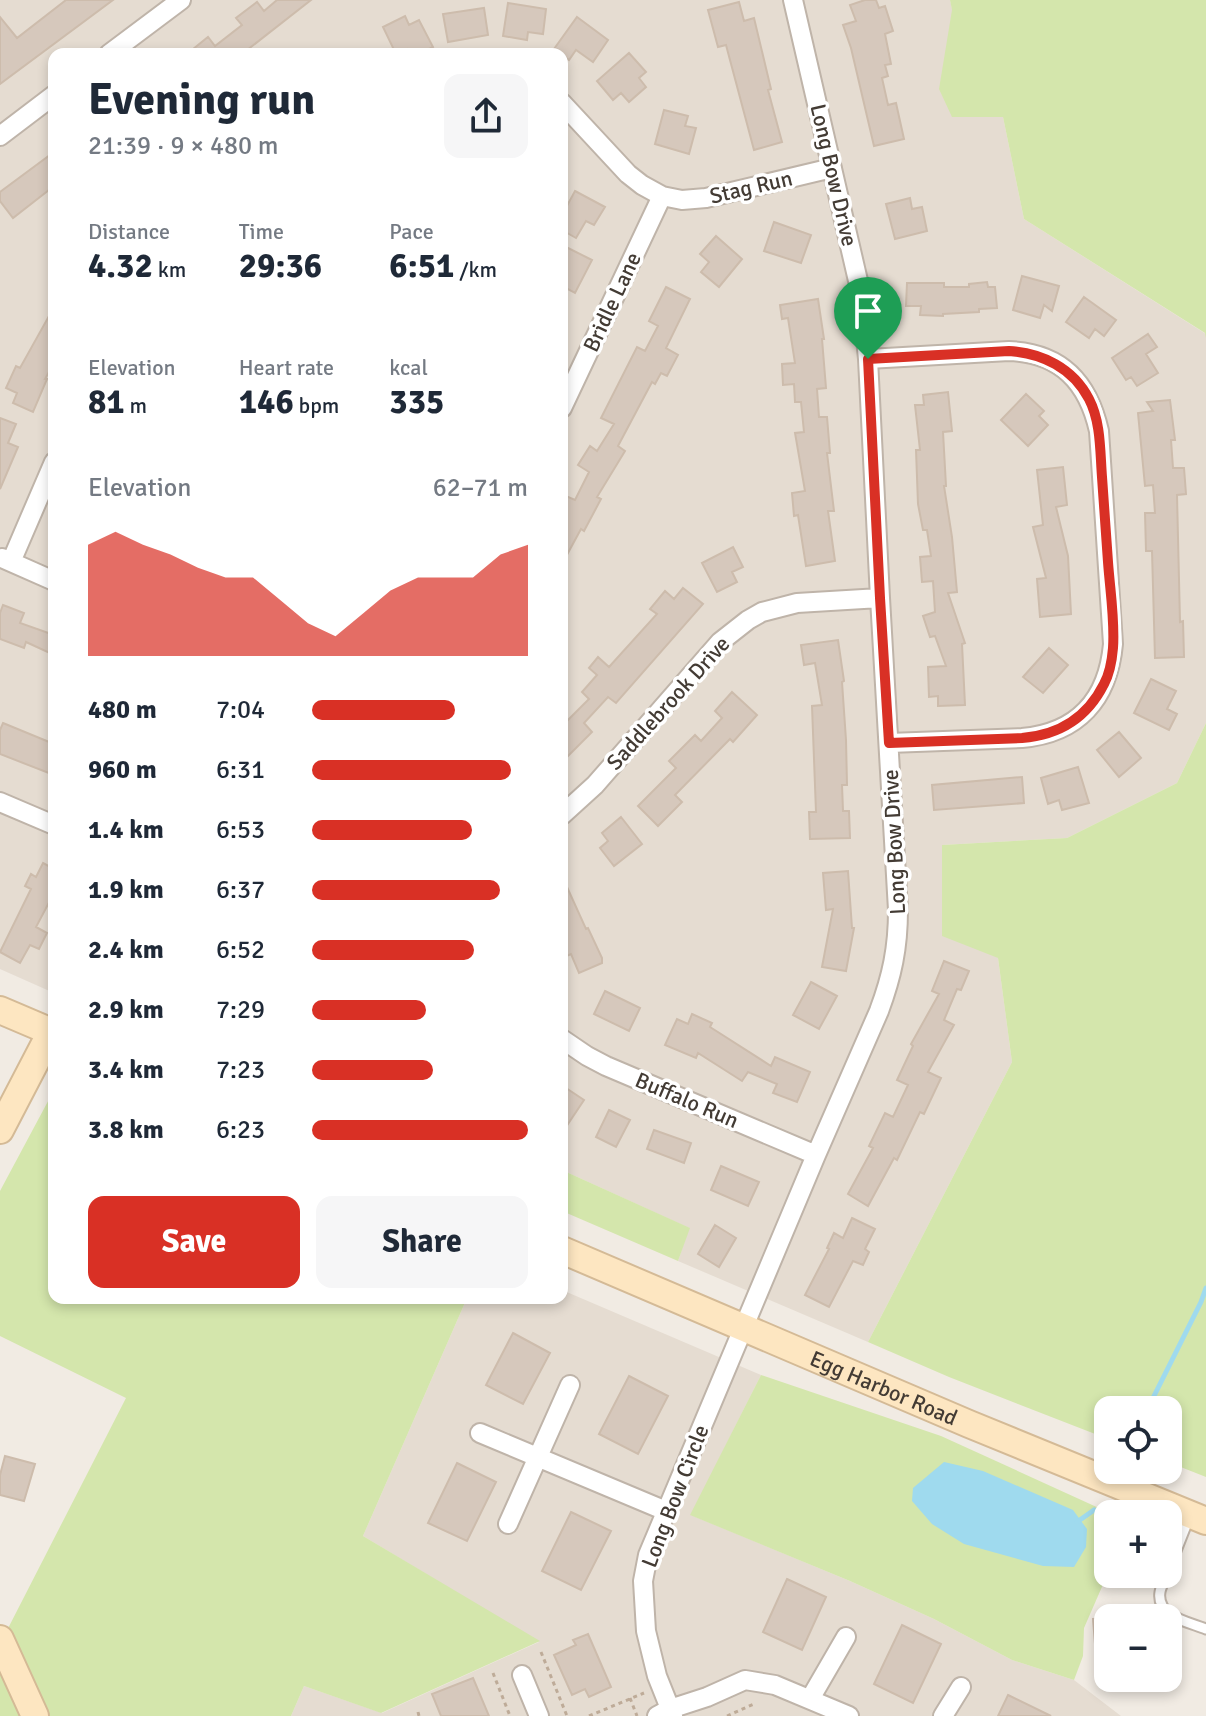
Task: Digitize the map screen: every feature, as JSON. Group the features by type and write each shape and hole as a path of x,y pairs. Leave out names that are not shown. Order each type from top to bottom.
{"main road":[{"path":"0,1010 48,1028"},
{"path":"0,1130 48,1039"},
{"name":"Egg Harbor Road","path":"568,1253 1198,1518"},
{"path":"0,1639 35,1716"}],"street":[{"path":"117,48 181,0"},
{"name":"Long Bow Drive","path":"743,1327 879,1011 897,951 898,910 868,359 862,298 793,0"},
{"path":"0,136 48,100"},
{"name":"Stag Run","path":"568,109 628,174 662,196 682,200 706,198 832,168"},
{"name":"Bridle Lane","path":"568,395 662,196"},
{"path":"868,359 1026,352 1057,364 1080,384 1095,412 1099,431 1113,644 1105,682 1096,697 1086,711 1059,730 1022,738 889,743"},
{"path":"48,474 6,559 48,578"},
{"name":"Saddlebrook Drive","path":"568,810 595,785 720,642 748,620 762,612 797,603 880,598"},
{"path":"0,802 48,822"},
{"name":"Buffalo Run","path":"568,1043 606,1066 816,1155"},
{"name":"Long Bow Circle","path":"667,1714 646,1631 643,1581 648,1555 743,1327"},
{"path":"508,1524 570,1385"},
{"path":"480,1433 666,1511"},
{"path":"810,1699 846,1637"},
{"path":"522,1675 539,1716"},
{"path":"667,1714 745,1680 775,1685 849,1716"},
{"path":"943,1716 961,1687"}],"lane":[{"path":"1182,1547 1198,1518"},
{"path":"1162,1588 1161,1606 1167,1613 1206,1629"}],"path":[{"path":"541,1652 567,1716"},
{"path":"493,1673 510,1716"},
{"path":"589,1716 630,1698 662,1689"},
{"path":"630,1698 637,1716"},
{"path":"727,1716 756,1703"}],"shaded area":[{"path":"0,0 950,0 952,117 1003,117 1024,219 1206,334 1206,723 1177,783 1067,838 942,845 998,958 1012,1062 868,1342 678,1261 689,1228 568,1173 568,48 48,48 48,990 0,969"},
{"path":"568,1293 761,1375 691,1515 850,1581 934,1619 1012,1660 1074,1680 1121,1716 291,1716 304,1686 382,1713 539,1642 363,1536 464,1304 568,1304"}],"green space":[{"path":"950,0 1206,0 1206,338 1205,333 1024,219 1003,117 952,117 939,89 952,10"},
{"path":"1206,723 1206,1477 1182,1468 1182,1396 1094,1396 1094,1434 868,1342 1012,1062 998,958 942,936 942,845 1067,838 1177,783"},
{"path":"48,1101 48,1304 464,1304 363,1536 540,1641 381,1713 304,1686 291,1716 0,1716 0,1644 126,1398 0,1336 0,1191"},
{"path":"568,1173 690,1228 678,1261 568,1214"},
{"path":"761,1375 941,1436 1094,1506 1094,1588 1101,1588 1084,1628 1083,1656 1074,1680 1012,1660 934,1619 850,1581 690,1515"}],"water":[{"path":"944,1462 983,1471 1073,1510 1087,1529 1086,1547 1074,1567 1043,1566 964,1544 932,1524 912,1501 913,1488"}],"building":[{"path":"66,0 113,0 0,84 0,17 17,38"},
{"path":"277,0 311,0 250,48 194,48 208,37 215,46 242,25 236,18 257,2 264,11"},
{"path":"876,0 879,8 885,6 893,31 885,34 891,64 885,65 888,76 882,78 888,105 896,103 904,139 874,146 843,25 856,21 850,5"},
{"path":"739,2 744,21 754,18 782,142 754,150 726,45 718,47 708,10"},
{"path":"508,3 546,9 543,34 528,32 527,40 503,36"},
{"path":"484,8 488,35 448,42 443,14"},
{"path":"405,16 409,25 419,20 433,47 393,48 383,27"},
{"path":"577,17 608,40 593,62 576,50 569,60 568,48 555,48"},
{"path":"629,53 646,72 639,78 646,87 629,102 621,93 613,100 597,81"},
{"path":"664,110 688,116 685,126 696,128 689,154 655,144"},
{"path":"48,156 48,191 13,218 0,201 0,192"},
{"path":"575,191 605,207 594,225 586,221 576,238 568,233 568,204"},
{"path":"910,198 912,209 922,207 927,231 895,239 886,204"},
{"path":"774,222 811,235 801,263 764,251"},
{"path":"716,236 742,259 719,287 701,272 709,262 700,254"},
{"path":"568,248 592,260 575,293 568,289"},
{"path":"1022,276 1059,286 1052,311 1044,305 1040,318 1013,310"},
{"path":"987,282 988,287 995,287 997,308 943,316 920,315 921,306 906,306 907,283 969,287 969,284"},
{"path":"666,287 690,299 666,348 678,355 667,376 661,373 655,384 652,382 618,446 625,451 597,497 601,499 584,531 581,529 568,553 568,497 575,500 589,472 578,465 590,446 597,451 614,424 601,418 637,347 645,351 658,326 649,321"},
{"path":"1084,297 1116,320 1104,336 1095,329 1089,338 1066,322"},
{"path":"818,299 826,388 817,389 819,417 827,417 830,453 827,453 834,511 828,511 835,561 806,566 792,493 805,491 795,433 804,432 801,402 795,402 794,384 783,385 782,364 795,363 788,318 782,319 780,305"},
{"path":"48,318 48,374 33,412 13,403 17,393 6,388 16,366 20,368"},
{"path":"1148,334 1157,347 1146,354 1158,373 1137,386 1131,377 1126,380 1112,358"},
{"path":"948,392 952,431 943,432 944,486 957,592 948,593 965,643 962,644 965,705 938,706 938,696 929,697 928,667 946,666 935,636 930,637 923,616 935,612 933,581 922,582 920,557 931,556 927,530 923,530 918,504 916,450 920,450 915,405 924,405 923,395"},
{"path":"1026,394 1044,411 1039,416 1048,425 1028,446 1001,420"},
{"path":"1170,400 1175,440 1171,440 1173,468 1184,468 1186,494 1177,495 1180,622 1183,621 1184,657 1155,658 1152,551 1146,551 1145,513 1155,513 1153,485 1145,486 1138,413 1153,411 1147,402"},
{"path":"0,418 16,424 8,443 18,447 0,489"},
{"path":"1063,467 1067,505 1056,507 1068,556 1071,614 1040,617 1037,579 1046,578 1033,527 1043,525 1037,470"},
{"path":"733,547 743,567 732,572 737,582 717,592 702,563"},
{"path":"683,588 703,604 616,703 608,697 584,723 592,732 568,756 568,720 589,699 582,692 597,675 589,668 598,657 609,667 657,614 650,609 665,591 674,599"},
{"path":"3,605 24,613 20,623 48,633 48,652 26,642 24,648 0,639"},
{"path":"838,640 844,681 846,740 847,785 842,785 843,811 849,811 850,838 810,839 809,812 816,812 812,706 822,705 815,663 804,665 801,645"},
{"path":"1049,648 1068,665 1043,693 1023,677"},
{"path":"1151,679 1176,691 1167,709 1177,714 1169,730 1134,713"},
{"path":"732,692 757,715 733,742 730,739 675,795 682,802 658,826 638,806 676,768 669,761 695,735 701,741 722,718 715,711"},
{"path":"3,723 48,742 48,773 0,754"},
{"path":"1119,732 1141,758 1119,777 1097,750"},
{"path":"1078,767 1089,803 1062,810 1059,800 1048,804 1041,778"},
{"path":"1022,777 1024,803 934,810 932,785"},
{"path":"621,817 642,844 614,866 600,848 608,841 602,833"},
{"path":"43,863 48,866 48,904 36,927 47,933 39,949 30,945 20,963 0,952 31,889 25,886 31,874 36,877"},
{"path":"848,871 854,928 846,971 822,967 833,909 826,910 823,873"},
{"path":"568,889 602,963 579,973 571,954 568,955"},
{"path":"944,961 969,971 961,990 957,989 944,1020 954,1025 928,1072 941,1078 924,1114 920,1112 897,1160 894,1158 868,1206 848,1194 873,1148 869,1146 885,1113 893,1117 908,1085 897,1080 913,1046 911,1044 939,994 932,991"},
{"path":"811,982 837,996 819,1029 793,1015"},
{"path":"605,991 640,1008 629,1031 594,1014"},
{"path":"692,1014 712,1023 710,1027 771,1066 775,1057 810,1072 797,1102 773,1093 777,1084 748,1072 742,1081 698,1053 696,1058 665,1045 677,1019 688,1024"},
{"path":"568,1089 584,1100 568,1124"},
{"path":"609,1110 630,1120 616,1147 596,1137"},
{"path":"654,1130 691,1143 684,1163 647,1149"},
{"path":"721,1166 759,1182 748,1206 711,1190"},
{"path":"852,1218 875,1229 865,1249 869,1252 863,1265 853,1261 829,1307 805,1295 834,1233 843,1238"},
{"path":"715,1225 736,1238 719,1267 698,1254"},
{"path":"513,1333 550,1353 523,1404 486,1385"},
{"path":"629,1376 668,1396 638,1454 599,1434"},
{"path":"5,1456 35,1464 24,1501 0,1495 0,1475"},
{"path":"457,1463 496,1482 467,1541 428,1523"},
{"path":"571,1512 611,1531 581,1590 542,1571"},
{"path":"787,1579 826,1597 802,1650 763,1632"},
{"path":"902,1625 941,1644 913,1703 874,1684"},
{"path":"588,1634 611,1687 589,1697 585,1689 572,1695 554,1655 576,1645 573,1640"},
{"path":"473,1678 489,1716 441,1716 432,1694"},
{"path":"1008,1695 1051,1716 998,1716"}],"waterway":[{"path":"1154,1396 1206,1288"},
{"path":"1077,1522 1094,1510"}],"route":[{"path":"1026,352 1044,357 1068,372 1089,398 1099,431 1113,644 1105,682 1096,697 1086,711 1059,730 1022,738 889,743 868,359 1026,352"}]}
